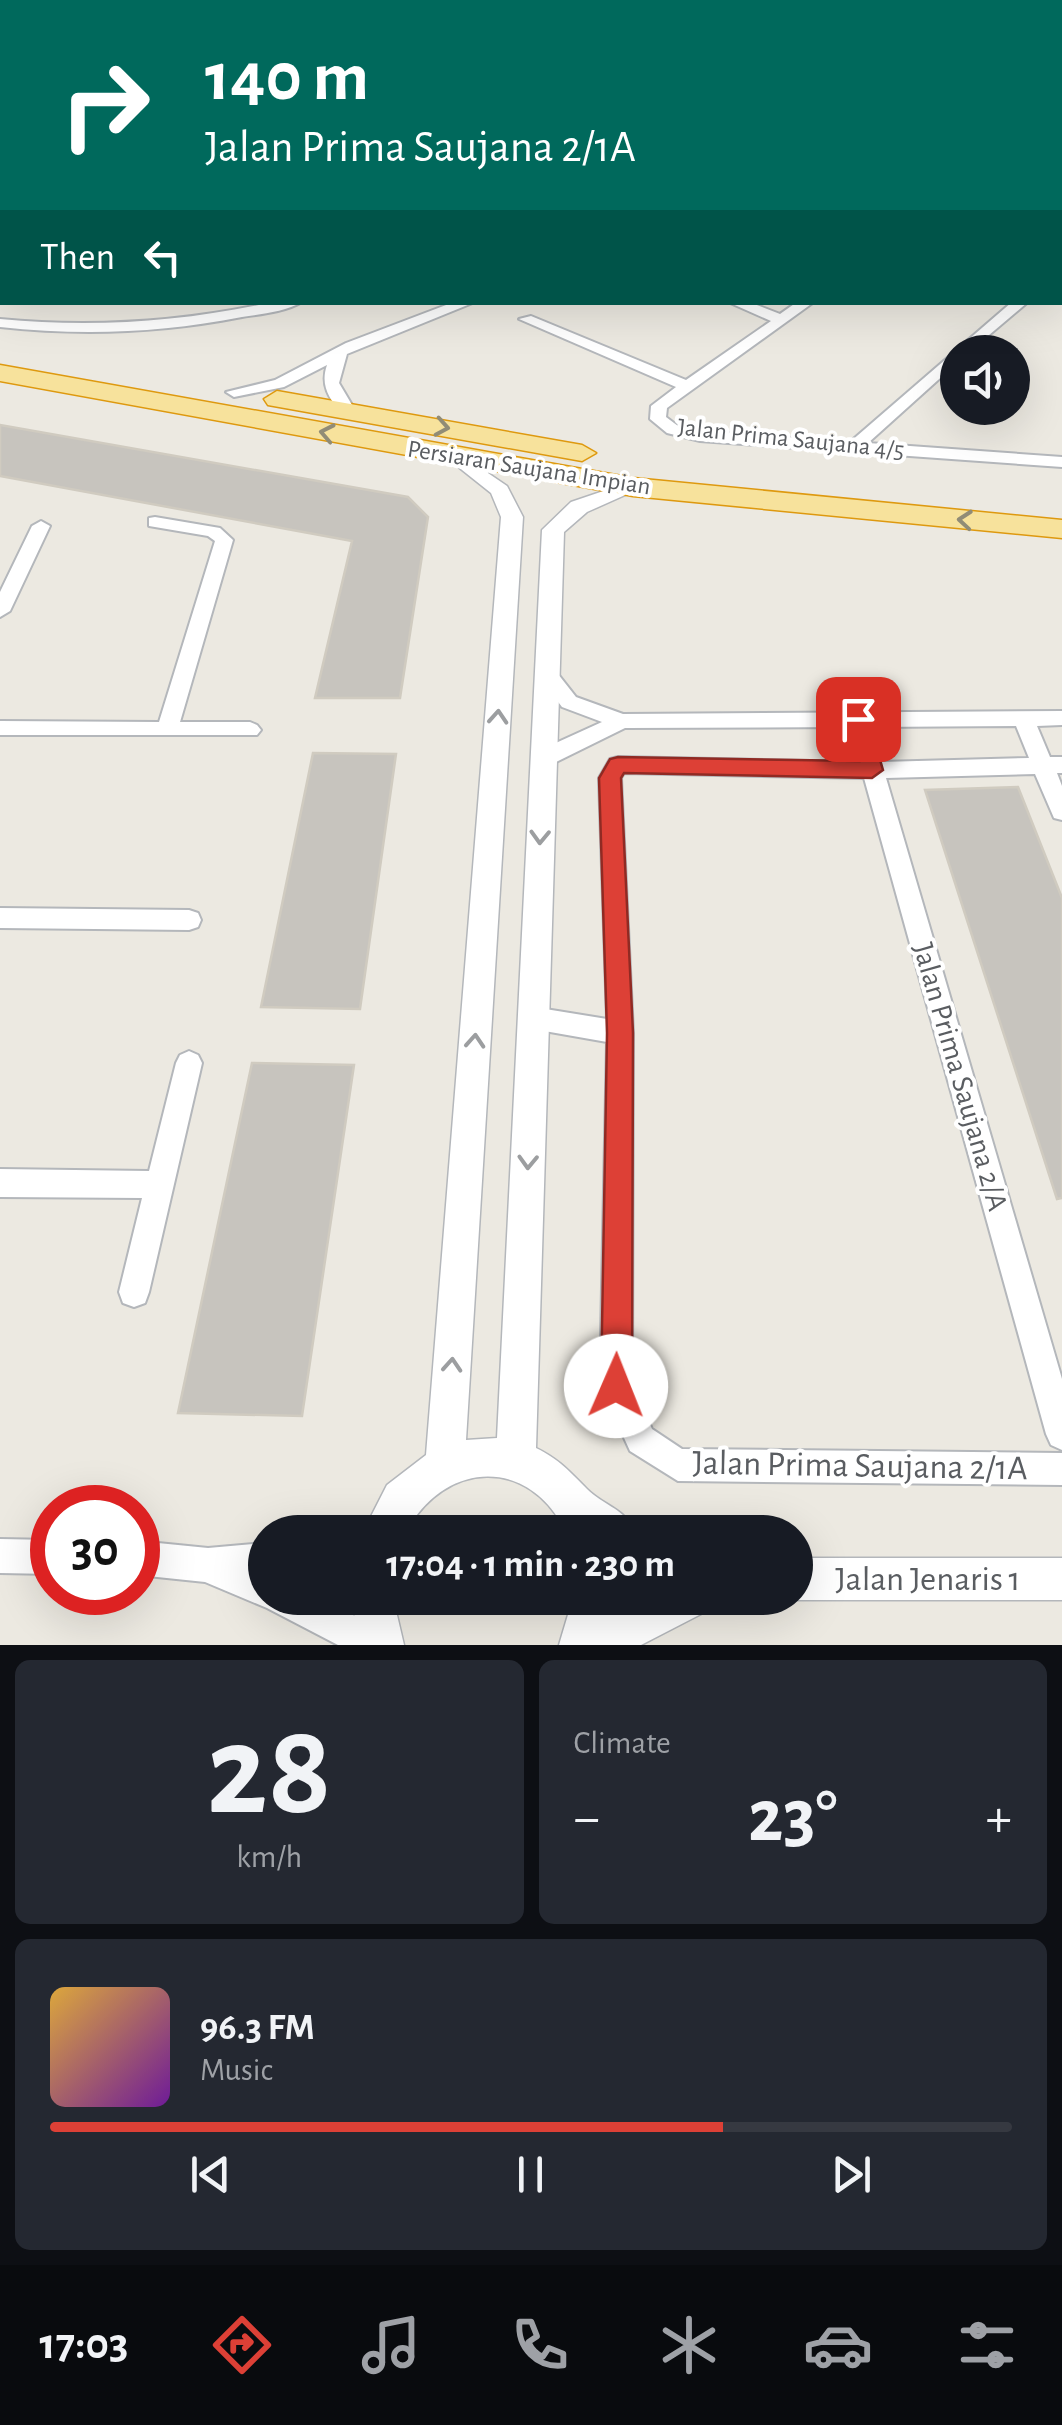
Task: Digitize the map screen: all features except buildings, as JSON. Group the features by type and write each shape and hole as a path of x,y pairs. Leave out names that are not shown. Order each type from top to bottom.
{"highway":[{"name":"Persiaran Saujana Impian","path":"0,349 632,462 1062,504"},
{"name":"Persiaran Saujana Impian","path":"0,373 632,487 1062,529"},
{"path":"0,384 30,389 77,386"}],"street":[{"path":"0,323 68,332 146,328 278,305"},
{"path":"234,392 279,384 340,354 461,305"},
{"path":"743,305 781,320"},
{"name":"Jalan Prima Saujana 4/5","path":"803,305 685,386 656,412 672,430 1062,462"},
{"path":"981,335 1017,305"},
{"path":"526,319 685,386"},
{"path":"340,354 329,378 330,388 346,410"},
{"path":"854,447 940,370"},
{"path":"445,1463 512,517 500,490 457,458"},
{"path":"516,1459 553,530 579,507 632,487"},
{"path":"155,522 214,532 224,540 167,730"},
{"path":"0,611 5,589 41,526"},
{"path":"547,674 569,702 622,721 1062,718"},
{"path":"1023,718 1052,765 1062,812"},
{"name":"Jalan Prima Saujana 2/A","path":"858,719 1062,1434"},
{"path":"544,758 622,721"},
{"path":"0,728 250,730"},
{"name":"Jalan Prima Saujana 2/1A","path":"872,770 618,765 610,778 620,1033 616,1386 641,1440 678,1465 1062,1469"},
{"path":"872,770 1052,765"},
{"path":"0,918 189,920"},
{"path":"533,1018 620,1033"},
{"path":"134,1292 188,1062"},
{"path":"0,1183 159,1184"},
{"path":"389,1515 413,1485 445,1463 482,1454 516,1459 552,1478 577,1515"},
{"path":"0,1556 30,1556"},
{"path":"160,1560 208,1565 248,1561"},
{"path":"208,1565 248,1583"},
{"name":"Jalan Jenaris 1","path":"813,1579 1062,1579"},
{"path":"316,1615 379,1645"},
{"path":"375,1615 379,1645"},
{"path":"581,1645 589,1615"},
{"path":"594,1645 654,1615"}],"route":[{"path":"616,1386 620,1033 610,778 618,765 872,770 858,719"}]}
